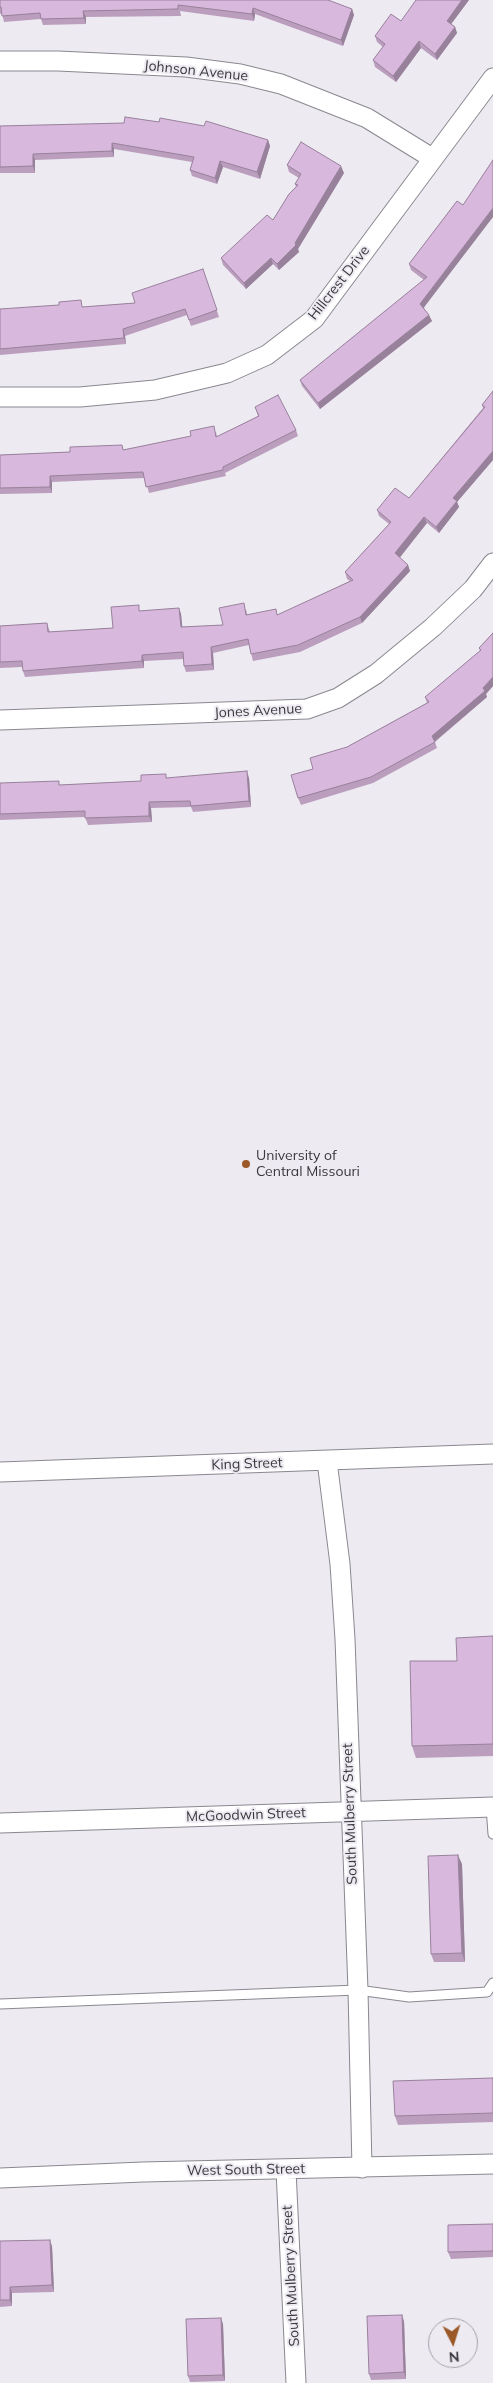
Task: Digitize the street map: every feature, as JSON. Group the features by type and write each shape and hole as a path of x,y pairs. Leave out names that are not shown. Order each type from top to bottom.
{"street":[{"name":"Johnson Avenue","path":"0,62 58,61 186,67 240,74 281,84 366,118 432,158"},
{"name":"Hillcrest Drive","path":"0,397 80,397 155,390 227,373 267,355 314,319 493,78"},
{"name":"Jones Avenue","path":"0,720 307,709 338,698 376,674 433,627 474,589 493,563"},
{"name":"King Street","path":"0,1472 493,1454"},
{"name":"South Mulberry Street","path":"327,1461 342,1592 358,1990 362,2168"},
{"name":"McGoodwin Street","path":"0,1823 492,1807"},
{"name":"West South Street","path":"0,2178 143,2172 493,2164"},
{"name":"South Mulberry Street","path":"286,2170 296,2383"}],"lane":[{"path":"492,1807 493,1834"},
{"path":"0,2004 358,1990 409,1996 487,1992 493,1984"}],"building":[{"path":"0,0 328,0 352,9 341,40 253,8 252,14 178,5 178,9 83,11 84,18 41,19 40,13 2,16"},
{"path":"416,0 462,0 447,21 455,27 435,54 419,41 393,76 373,60 385,44 375,36 391,14 401,21"},
{"path":"125,117 159,122 160,118 204,126 206,121 268,140 257,172 220,161 215,178 190,170 194,157 112,143 112,151 33,154 33,166 0,167 0,126 124,123"},
{"path":"301,142 341,166 295,243 296,245 277,264 271,258 244,283 221,258 267,215 273,220 289,194 298,185 295,184 301,174 287,165"},
{"path":"493,160 493,208 420,304 429,315 318,403 300,380 427,277 409,264 457,201 463,205"},
{"path":"203,269 217,310 189,320 185,309 123,329 124,338 0,349 0,309 59,305 59,302 81,300 82,307 135,303 132,293"},
{"path":"493,391 493,451 453,498 457,501 436,527 424,517 395,553 408,565 360,617 298,645 251,654 248,639 211,647 212,664 184,666 183,652 142,655 142,661 23,671 22,661 0,662 0,626 47,623 48,632 113,628 111,607 139,605 139,611 179,608 181,627 223,625 219,608 244,603 246,615 276,609 277,615 353,580 345,572 391,522 377,510 395,488 409,498 485,407 482,405"},
{"path":"278,395 296,430 223,467 223,470 146,487 143,472 50,476 50,487 0,488 0,455 70,452 70,447 122,445 123,450 191,436 190,431 214,426 216,437 259,416 255,407"},
{"path":"493,633 493,677 483,688 485,691 432,736 435,742 371,777 298,798 291,775 313,769 310,758 347,747 429,702 425,697 481,650 479,648"},
{"path":"247,771 249,801 191,806 190,801 149,802 149,816 85,818 85,811 0,814 0,783 59,781 59,785 141,781 141,775 166,774 166,778"},
{"path":"493,1636 493,1744 412,1746 410,1661 457,1661 456,1638"},
{"path":"458,1855 462,1953 431,1954 428,1856"},
{"path":"493,2078 493,2113 395,2116 393,2081"},
{"path":"493,2224 493,2251 448,2252 448,2225"},
{"path":"50,2240 52,2285 10,2287 10,2300 0,2300 0,2241"},
{"path":"402,2315 404,2372 369,2374 367,2316"},
{"path":"221,2318 223,2375 188,2376 186,2319"}],"place":[{"name":"University of Central Missouri","path":"246,1164"}]}
